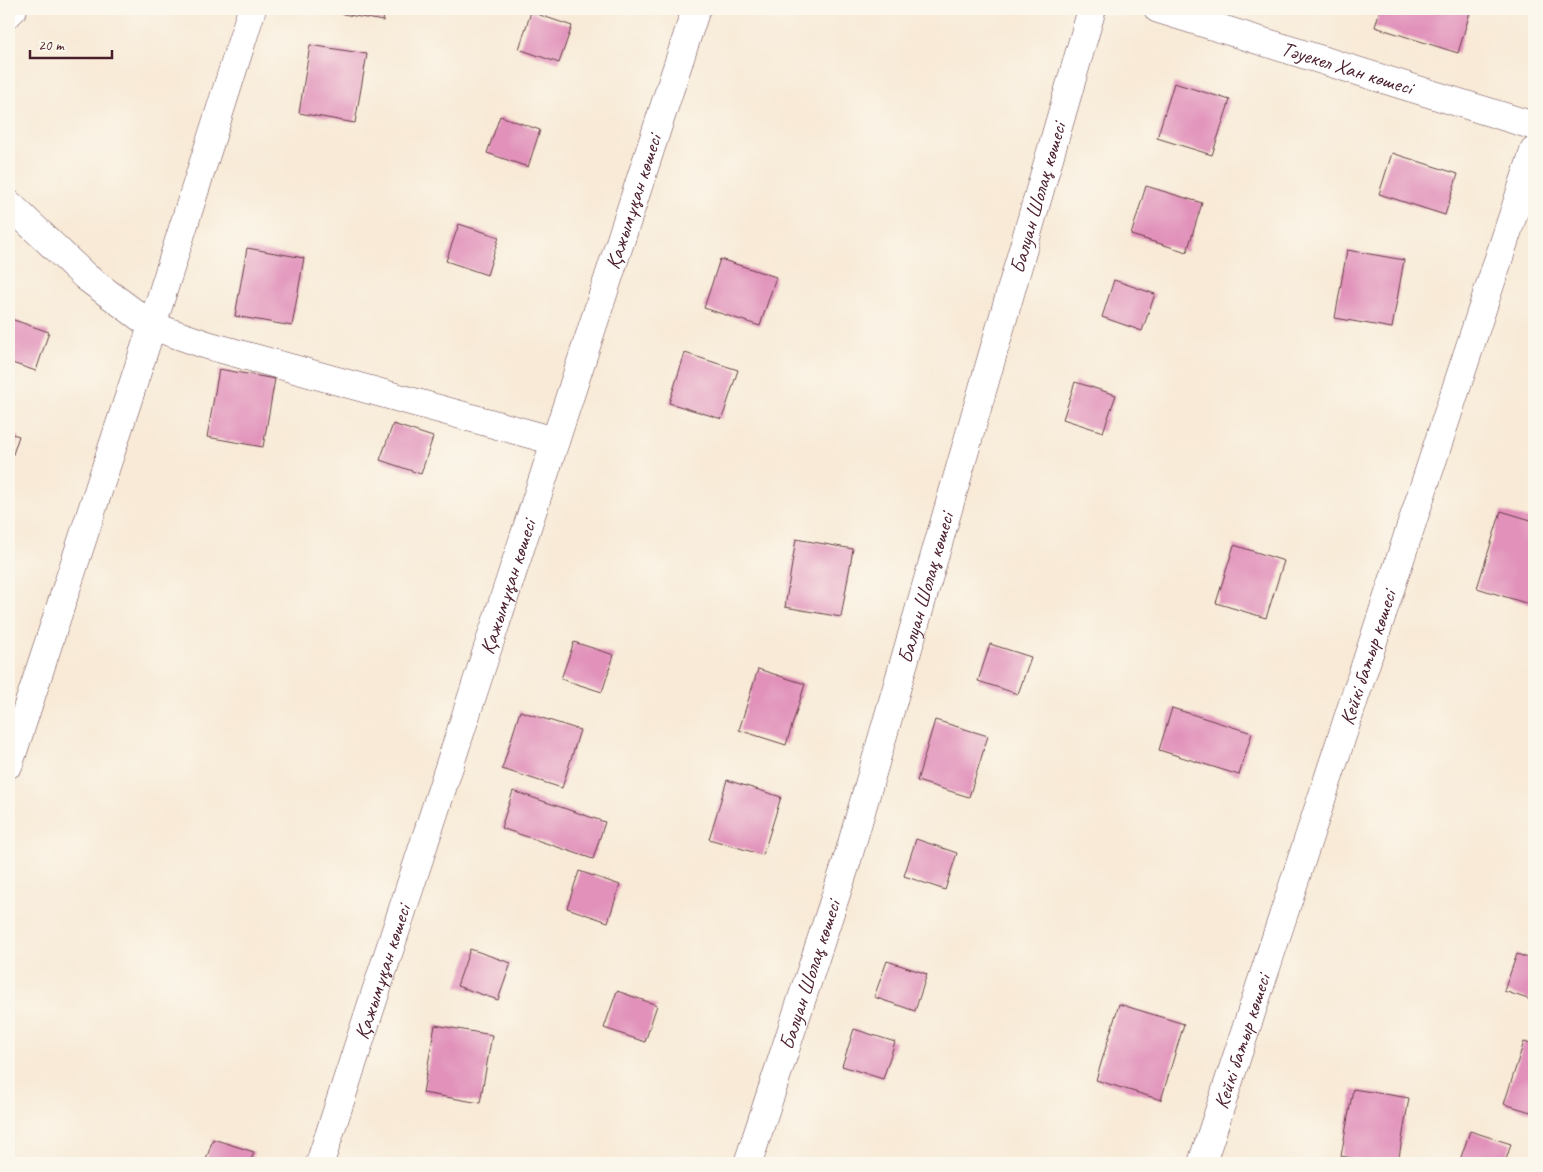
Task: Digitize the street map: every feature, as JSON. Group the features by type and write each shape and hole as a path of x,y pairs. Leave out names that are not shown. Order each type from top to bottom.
{"street":[{"path":"9,13 13,9"},
{"path":"9,764 152,326 252,9"},
{"name":"Қажымұқан көшесі","path":"320,1163 696,9"},
{"name":"Балуан Шолақ көшесі","path":"748,1163 846,864 1092,9"},
{"name":"Тәуекел Хан көшесі","path":"1158,9 1534,126"},
{"name":"Кейкі батыр көшесі","path":"1202,1163 1534,152"},
{"path":"9,204 86,277 152,326 206,344 555,441"}],"building":[{"path":"327,9 385,9 383,21 326,11"},
{"path":"1380,9 1471,9 1458,53 1375,27"},
{"path":"531,12 572,26 559,63 519,49"},
{"path":"310,45 367,54 355,123 299,113"},
{"path":"1174,83 1230,100 1212,155 1157,138"},
{"path":"500,116 540,130 528,167 487,153"},
{"path":"1392,153 1458,174 1445,215 1379,194"},
{"path":"1146,186 1202,203 1187,252 1131,235"},
{"path":"459,224 499,237 487,275 446,261"},
{"path":"247,248 304,258 292,326 235,316"},
{"path":"1347,250 1404,260 1392,328 1335,318"},
{"path":"720,259 776,277 760,326 704,308"},
{"path":"1114,280 1155,294 1142,331 1102,317"},
{"path":"11,319 49,332 36,371 9,362 9,326"},
{"path":"685,353 738,370 722,419 669,403"},
{"path":"219,369 275,379 263,447 207,437"},
{"path":"1075,382 1116,395 1103,432 1063,419"},
{"path":"393,424 433,437 421,474 380,460"},
{"path":"9,433 19,436 9,466"},
{"path":"1501,511 1534,521 1534,599 1532,605 1477,588"},
{"path":"796,539 853,549 841,617 785,607"},
{"path":"1234,545 1284,561 1266,618 1216,603"},
{"path":"574,642 614,655 602,692 561,679"},
{"path":"990,644 1031,657 1018,694 978,681"},
{"path":"758,669 805,684 786,745 739,730"},
{"path":"1172,708 1252,733 1239,775 1159,750"},
{"path":"520,711 580,730 562,788 502,769"},
{"path":"935,720 988,736 969,797 917,781"},
{"path":"727,780 781,797 763,855 709,839"},
{"path":"513,791 605,822 593,859 501,828"},
{"path":"916,839 957,853 945,890 904,876"},
{"path":"579,871 620,885 608,922 567,908"},
{"path":"470,949 511,963 498,1000 457,986"},
{"path":"1517,954 1534,960 1534,1001 1504,991"},
{"path":"887,961 927,974 915,1011 874,997"},
{"path":"617,991 657,1005 645,1042 604,1028"},
{"path":"1119,1004 1184,1024 1161,1100 1096,1080"},
{"path":"435,1025 492,1035 480,1103 423,1093"},
{"path":"854,1029 895,1042 883,1079 842,1066"},
{"path":"1524,1042 1534,1045 1534,1113 1504,1104"},
{"path":"1353,1089 1409,1098 1398,1163 1379,1163 1341,1156"},
{"path":"1470,1131 1511,1144 1505,1163 1459,1163"},
{"path":"213,1139 254,1152 250,1163 205,1163"}]}
